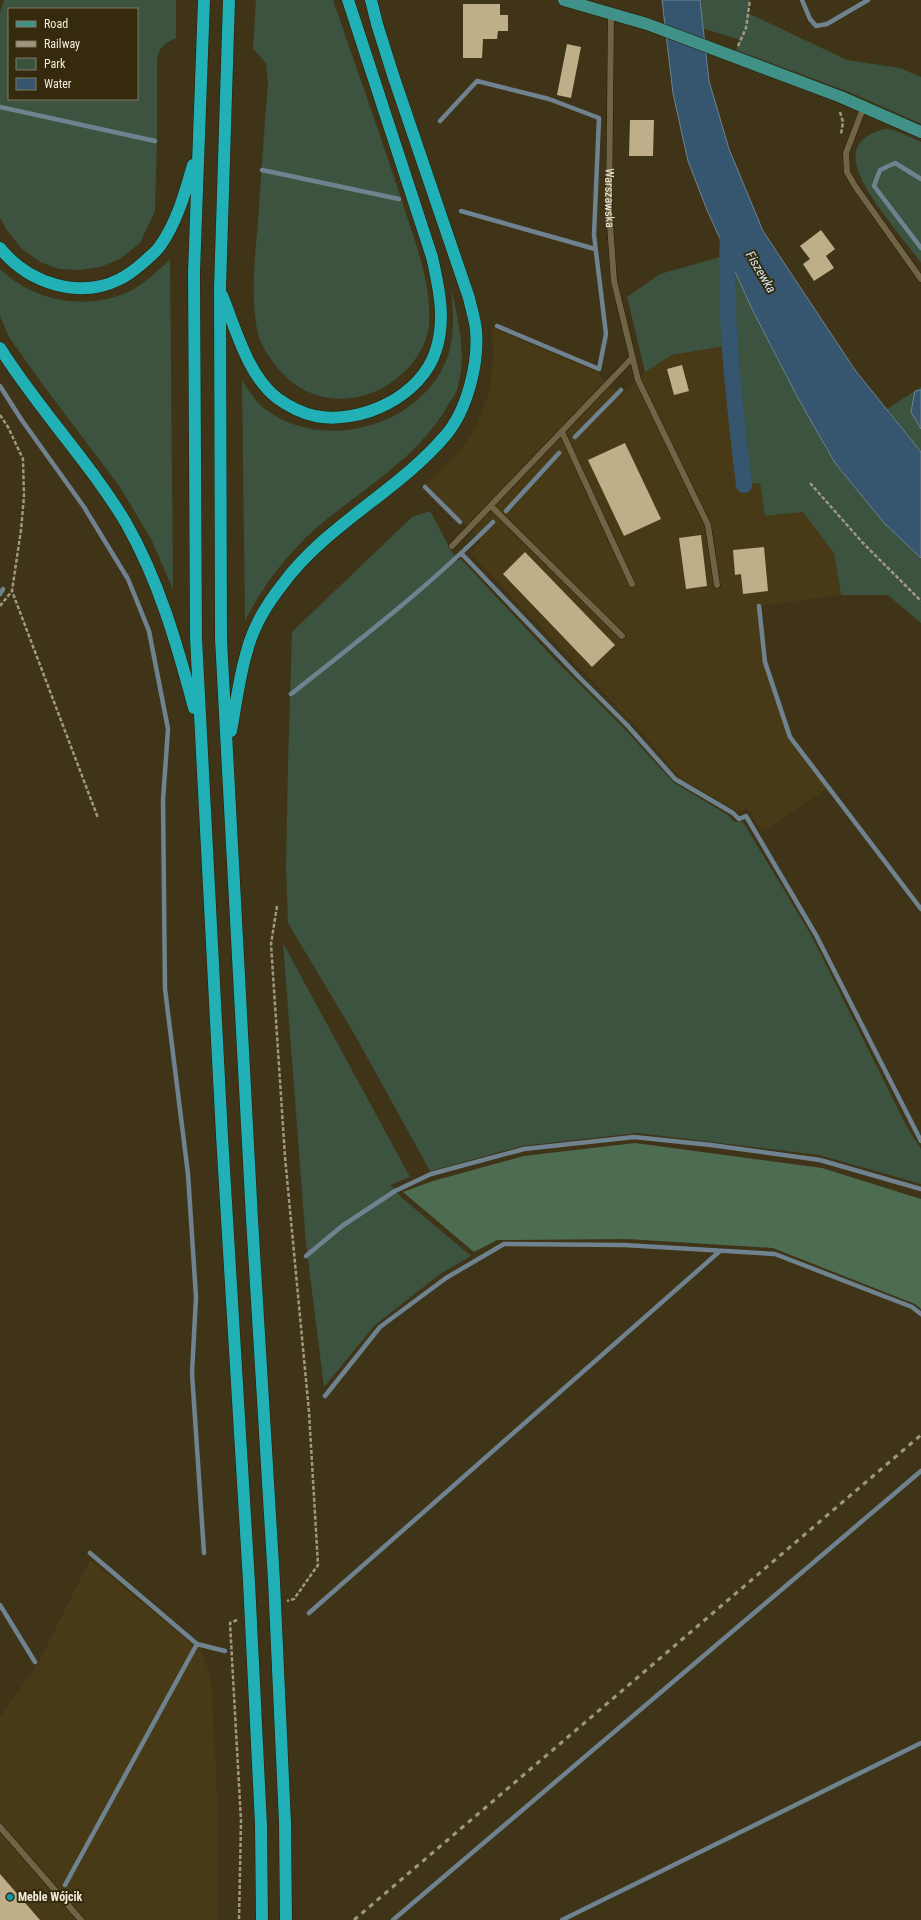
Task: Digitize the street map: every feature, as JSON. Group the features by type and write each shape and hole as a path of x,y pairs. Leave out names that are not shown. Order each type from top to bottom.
{"highway":[{"path":"204,0 198,144 194,374 196,638 200,733 249,1582 261,1825 262,1920"},
{"path":"229,0 226,56 220,288 221,639 253,1234 274,1581 285,1823 286,1920"},
{"path":"220,288 244,350 263,384 277,397 296,409 316,416 342,417 365,412 386,405 405,393 419,379 436,351 441,329 442,308 440,288 432,258 348,0"},
{"path":"227,748 247,651 259,620 282,585 316,547 424,458 446,435 463,407 471,382 475,356 476,330 469,298 388,61 371,0"},
{"path":"0,248 26,272 51,284 65,288 101,286 120,279 135,269 160,247 174,222 186,189 198,144"},
{"path":"0,348 104,489 126,524 144,558 164,605 200,733"}],"main road":[{"path":"564,0 647,24 864,106 921,132"}],"lane":[{"name":"Warszawska","path":"611,13 609,210 614,281 638,380 708,525 717,585"},
{"path":"864,106 846,152 847,172 855,186 921,279"},
{"path":"452,546 632,358"},
{"path":"562,432 632,584"},
{"path":"491,506 622,636"},
{"path":"0,1827 81,1920"}],"path":[{"path":"738,46 746,28 750,0"},
{"path":"0,415 8,427 23,459 23,510 12,591 98,818"},
{"path":"810,483 863,543 921,600"},
{"path":"0,606 12,591"}],"shaded area":[{"path":"492,328 597,372 620,396 645,372 672,355 731,345 732,386 744,485 760,483 765,516 803,512 834,553 841,595 759,606 765,662 790,736 829,787 762,832 747,808 738,812 682,779 642,733 470,553 481,541 426,484 459,453 478,423 490,388 493,359"},
{"path":"90,1560 193,1645 199,1646 211,1677 217,1792 218,1920 0,1920 0,1717 37,1665"}],"green space":[{"path":"4,0 176,0 176,38 163,46 157,59 155,211 140,243 120,259 100,267 80,270 59,269 40,262 21,248 6,229 0,217 0,12"},
{"path":"256,0 333,0 394,176 422,263 428,294 429,310 429,326 424,344 418,356 410,366 391,383 375,392 358,397 340,399 322,397 305,391 290,380 276,366 266,351 258,334 254,306 254,278 268,84 266,63 253,49"},
{"path":"700,0 750,0 748,13 847,60 900,68 921,77 921,124 852,93 736,50 740,40 702,28"},
{"path":"886,129 894,130 921,142 921,263 874,200 859,174 856,163 855,156 859,144 868,136"},
{"path":"727,255 752,309 798,398 835,463 885,524 921,558 921,623 888,595 841,595 834,553 803,512 765,516 760,483 744,485 732,386 731,345 672,355 645,372 627,297 660,274"},
{"path":"170,259 173,589 151,539 120,487 43,385 9,337 0,316 0,269 29,289 45,296 80,302 98,301 115,297 132,290 152,276"},
{"path":"451,287 459,324 462,349 461,374 453,398 436,424 405,458 332,515 303,540 275,572 245,621 242,381 256,400 265,409 287,422 310,429 335,431 360,428 384,420 406,408 425,393 440,373 449,352 453,331"},
{"path":"921,387 921,390 915,391 911,412 921,429 921,452 887,409"},
{"path":"430,511 457,561 461,559 560,665 620,724 673,782 728,815 734,822 743,822 811,935 907,1127 921,1149 921,1184 819,1155 637,1133 522,1146 430,1171 356,1037 288,923 286,868 292,632 412,517"},
{"path":"283,943 410,1177 391,1185 401,1197 471,1256 440,1274 375,1325 324,1387 306,1244"},
{"path":"635,1143 822,1168 921,1199 921,1309 915,1304 773,1248 627,1239 497,1240 474,1252 403,1192 433,1181 524,1156"}],"water":[{"name":"Fiszewka","path":"662,0 700,0 709,81 729,149 763,231 855,370 921,452 921,558 885,524 835,463 798,398 752,309 707,210 688,161 673,93"},
{"path":"921,390 921,429 911,412 915,391"}],"building":[{"path":"463,4 500,4 500,15 508,15 508,31 498,31 497,39 483,39 482,58 463,58"},
{"path":"567,44 581,47 571,98 557,95"},
{"path":"630,120 654,120 653,156 629,156"},
{"path":"821,230 835,249 826,256 834,268 814,281 803,264 810,259 800,246"},
{"path":"682,365 689,391 674,395 667,369"},
{"path":"625,443 661,519 624,536 588,460"},
{"path":"701,535 707,586 686,589 679,538"},
{"path":"764,547 768,591 743,594 741,574 735,575 733,550"},
{"path":"525,552 615,645 592,667 503,574"},
{"name":"Meble Wójcik","path":"0,1874 40,1920 0,1920"}],"waterway":[{"path":"802,0 810,19 816,26 827,24 868,0"},
{"path":"440,121 477,81 549,99 599,118 594,235 606,334 599,369 497,326"},
{"path":"0,107 155,141"},
{"path":"921,179 895,163 880,170 874,186 921,248"},
{"path":"262,170 399,199"},
{"path":"461,211 595,249"},
{"path":"728,233 727,296 729,328 733,391 744,485"},
{"path":"0,386 21,419 84,507 128,579 149,631 168,729 163,800 165,989 188,1174 196,1297 192,1373 204,1553"},
{"path":"575,437 621,390"},
{"path":"506,511 559,453"},
{"path":"425,487 460,522"},
{"path":"291,694 420,590 493,522"},
{"path":"461,553 627,725 675,779 733,813 739,819 746,816 816,935 921,1141"},
{"path":"0,594 3,589"},
{"path":"759,606 765,662 790,737 921,909"},
{"path":"306,1256 342,1226 395,1191 431,1174 524,1149 634,1137 711,1145 820,1160 921,1189"},
{"path":"325,1396 380,1327 446,1278 504,1244 624,1245 775,1254 912,1307 921,1314"},
{"path":"309,1613 720,1251"},
{"path":"393,1920 921,1471"},
{"path":"90,1553 197,1644 225,1651"},
{"path":"0,1605 35,1662"},
{"path":"65,1885 197,1644"},
{"path":"562,1920 921,1743"}],"railway":[{"path":"354,1920 921,1435"}],"place":[{"name":"Meble Wójcik","path":"10,1897"}]}
